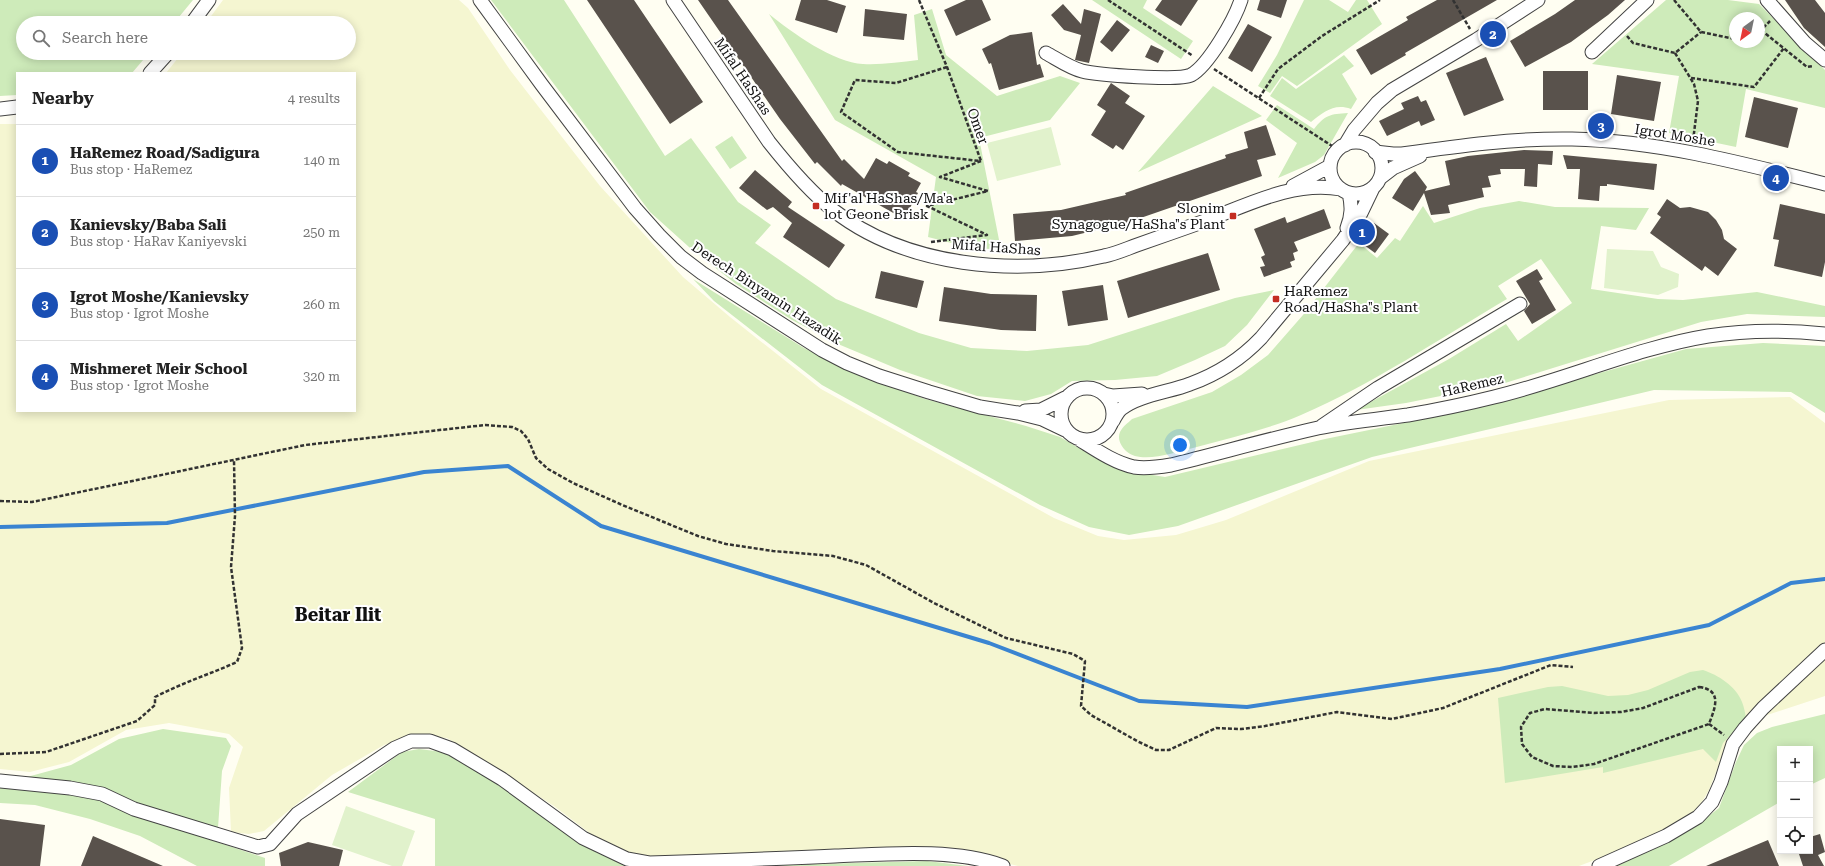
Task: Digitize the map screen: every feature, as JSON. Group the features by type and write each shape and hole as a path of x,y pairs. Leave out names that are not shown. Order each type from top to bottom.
{"street":[{"path":"197,16 209,0"},
{"name":"Derech Binyamin Hazadik","path":"480,0 546,91 631,201 659,236 681,257 702,273 780,324 822,350 847,363 879,376 929,392 980,407 1009,411"},
{"name":"Mifal HaShas","path":"673,0 769,142 785,163 812,192 833,210 857,226 884,240 942,259 1007,266 1044,266 1075,263 1106,256 1278,194 1330,166"},
{"path":"1046,53 1081,71 1165,78 1189,76 1196,72 1215,49 1238,10 1241,0"},
{"path":"1376,183 1357,194 1345,191 1334,183 1330,166 1332,157 1354,130 1392,90 1476,40 1538,0"},
{"path":"1592,52 1647,0"},
{"path":"1767,0 1822,62"},
{"path":"151,72 162,60"},
{"path":"0,108 16,107"},
{"path":"1009,411 1042,419 1066,430 1072,436 1080,440 1088,441 1097,439 1104,435 1120,410 1131,403 1213,374 1246,354 1343,240 1361,213 1376,183 1381,164 1372,149 1364,125 1370,112"},
{"name":"Igrot Moshe","path":"1372,149 1392,154 1535,140 1572,139 1614,142 1691,152 1825,184"},
{"path":"1341,147 1357,143 1372,149"},
{"name":"Igrot Moshe","path":"1376,183 1394,168 1411,160 1445,148"},
{"name":"Mifal HaShas","path":"1278,194 1320,186 1345,191"},
{"path":"1343,240 1351,218 1352,207 1345,191"},
{"path":"1319,428 1378,388 1520,304"},
{"name":"HaRemez","path":"1080,440 1101,453 1124,464 1134,467 1152,468 1171,465 1319,428 1455,407 1544,384 1670,345 1706,336 1744,332 1797,332 1825,334"},
{"path":"1009,411 1041,410 1066,398 1076,390 1088,388 1096,389 1104,394 1113,396 1171,390"},
{"path":"1104,394 1112,406 1111,425 1107,440 1108,449 1114,457 1124,464"},
{"path":"1066,398 1060,414 1066,430"},
{"path":"1599,866 1666,836 1698,817 1712,802 1721,782 1733,744 1763,708 1825,650"},
{"path":"0,781 70,788 102,794 134,809 258,847 270,844 297,814 394,748 411,742 430,741 452,749 502,779 584,838 627,859 650,863 892,854 964,856 1003,866"}],"path":[{"name":"Omer","path":"919,0 947,67 981,162 940,177 988,191 927,206 987,235 928,242 919,252"},
{"path":"1108,0 1259,98 1341,147"},
{"path":"1259,98 1278,69 1322,36 1380,0"},
{"path":"1453,0 1476,40"},
{"path":"1674,0 1701,32 1729,37"},
{"path":"1618,28 1633,43 1675,53 1691,78 1698,101 1691,152"},
{"path":"1675,53 1701,32"},
{"path":"1765,33 1807,67 1822,62"},
{"path":"1691,78 1754,87 1784,48"},
{"path":"947,67 896,83 855,80 841,112 898,152 981,162"},
{"path":"0,501 32,502 305,445 484,425 512,427 521,431 536,458 548,469 573,483 698,536 726,544 773,551 833,556 866,565 934,603 1006,638 1073,654 1085,661 1081,706 1091,715 1137,742 1156,750 1170,750 1216,728 1241,729 1265,726 1337,712 1392,719 1443,708 1551,666 1573,667"},
{"path":"0,754 46,752 137,721 155,705 155,697 176,686 237,662 242,648 231,567 235,516 234,460"},
{"path":"1699,687 1706,688 1713,692 1716,699 1715,708 1709,724 1594,764 1572,767 1553,766 1532,757 1522,744 1521,727 1530,713 1546,709 1594,713 1621,712 1643,708 1699,687"},
{"path":"1709,724 1717,729 1733,744"}],"green space":[{"path":"0,0 193,0 180,16 16,16 16,60 143,60 133,72 16,72 16,95 0,96"},
{"path":"223,0 459,0 468,8 510,70 600,186 683,277 730,317 821,389 1054,518 1098,536 1124,540 1176,535 1226,520 1369,461 1669,400 1790,397 1825,423 1825,696 1743,723 1723,754 1709,790 1696,812 1650,839 1579,866 1018,866 942,847 696,858 637,856 608,847 554,806 447,738 413,736 384,745 332,775 264,831 249,834 231,832 229,788 243,747 229,734 169,723 126,730 69,762 30,772 0,769 0,124 16,124 16,412 356,412 356,72 167,72 176,60 356,60 356,16 211,16"},
{"path":"491,0 564,0 665,156 691,138 738,202 771,225 755,243 836,299 919,333 971,348 1027,351 1088,345 1235,298 1274,290 1247,325 1225,346 1157,376 1115,380 1072,381 1051,394 1025,401 977,396 900,370 838,344 792,320 736,284 689,247 650,212"},
{"path":"1092,0 1147,0 1143,8 1193,41 1181,59"},
{"path":"1304,0 1329,0 1348,12 1356,0 1367,0 1382,24 1297,86 1282,76 1270,93 1258,86 1277,55"},
{"path":"1666,0 1728,0 1759,4 1825,70 1825,108 1746,89 1736,147 1669,133 1679,76 1592,64"},
{"path":"932,9 946,55 997,96 1060,76 1080,83 1050,120 979,138 1001,250 967,247 928,237 936,177 835,120 769,14 813,45 826,52 852,62 877,64 918,60 914,15"},
{"path":"1344,55 1354,66 1342,74 1357,99 1351,109 1345,107 1334,108 1325,112 1311,122 1270,96 1282,78 1296,89"},
{"path":"1213,86 1262,116 1138,172"},
{"path":"1277,105 1314,129 1328,116 1348,113 1324,155 1315,162 1278,178 1297,143 1266,120"},
{"path":"1051,127 1061,165 997,181 987,143"},
{"path":"732,136 747,158 730,169 715,147"},
{"path":"1519,201 1555,207 1649,208 1636,230 1601,226 1591,289 1658,299 1683,300 1757,292 1825,306 1825,317 1747,314 1701,322 1505,383 1406,403 1356,410 1449,359 1506,324 1518,341 1572,303 1541,259 1498,286 1507,299 1380,375 1328,403 1301,415 1247,433 1158,456 1140,457 1132,455 1121,445 1119,440 1120,432 1132,419 1212,392 1241,375 1268,355 1303,315 1359,243 1377,258 1395,238 1400,241 1423,206 1434,223 1480,208"},
{"path":"1607,249 1653,251 1661,267 1679,274 1678,287 1658,295 1604,288"},
{"path":"693,279 804,348 856,373 925,399 1026,426 1060,437 1096,458 1128,471 1165,477 1325,439 1423,419 1567,382 1686,349 1763,343 1825,346 1825,413 1791,392 1654,390 1372,457 1178,526 1129,535 1089,527 1040,505 822,385 714,301"},
{"path":"1703,670 1715,675 1731,686 1742,702 1746,718 1723,743 1716,762 1703,749 1603,773 1603,767 1505,783 1498,698 1548,687 1562,686 1608,696 1628,695 1648,690 1690,672"},
{"path":"1825,714 1825,778 1813,784 1813,746 1777,746 1777,804 1669,866 1610,866 1696,826 1719,808 1744,745 1757,733 1772,727"},
{"path":"163,729 226,738 231,746 222,771 217,842 265,858 265,866 197,866 140,836 90,819 35,805 0,803 0,774 27,777 71,765 119,739"},
{"path":"419,749 443,752 464,762 572,835 637,866 435,866 435,819 348,792 402,752"},
{"path":"346,806 415,831 402,866 392,866 332,845"},
{"path":"927,861 968,866 748,866"}],"building":[{"path":"587,0 634,0 703,102 670,124"},
{"path":"698,0 728,0 842,161 844,159 864,179 876,158 887,164 889,161 910,173 908,176 921,183 916,192 918,193 904,219 842,184 841,186 817,162 815,164 780,119"},
{"path":"801,0 827,0 846,6 837,33 795,20"},
{"path":"966,0 982,0 991,20 956,36 944,10"},
{"path":"1162,0 1198,0 1181,26 1155,10"},
{"path":"1260,0 1287,0 1281,18 1257,10"},
{"path":"1437,0 1497,0 1405,53 1406,55 1371,75 1356,50 1408,20 1406,17"},
{"path":"1575,0 1625,0 1608,15 1571,42 1525,67 1510,41"},
{"path":"1785,0 1815,0 1825,13 1825,47 1804,28"},
{"path":"1063,4 1081,24 1084,9 1101,14 1089,63 1075,60 1081,35 1064,30 1051,15"},
{"path":"865,9 907,14 904,40 863,36"},
{"path":"1117,20 1130,30 1112,52 1100,42"},
{"path":"1248,24 1272,37 1252,72 1228,58"},
{"path":"1032,32 1037,65 1040,64 1044,77 999,90 991,63 989,64 982,49 1010,35"},
{"path":"1151,45 1164,51 1158,63 1145,57"},
{"path":"1486,57 1504,100 1464,116 1446,73"},
{"path":"1543,71 1588,71 1588,110 1543,110"},
{"path":"1617,75 1661,82 1654,121 1611,114"},
{"path":"1111,83 1130,96 1125,103 1145,116 1123,150 1116,145 1113,149 1091,135 1106,111 1097,105"},
{"path":"1418,96 1421,102 1426,100 1435,120 1421,126 1419,121 1387,136 1379,121 1404,109 1401,103"},
{"path":"1754,97 1798,108 1788,148 1745,137"},
{"path":"1266,125 1276,155 1257,160 1262,176 1129,222 1072,236 1015,241 1013,214 1061,210 1126,195 1125,193 1226,158 1225,155 1248,148 1244,132"},
{"path":"1524,150 1553,151 1552,165 1538,164 1537,187 1524,186 1525,169 1500,169 1501,174 1488,176 1491,187 1482,188 1484,197 1448,205 1450,213 1431,215 1424,193 1413,211 1392,198 1404,179 1415,171 1427,187 1425,191 1450,185 1445,161 1468,156"},
{"path":"1563,155 1657,164 1654,190 1607,184 1607,186 1600,186 1599,201 1578,199 1580,169 1567,169"},
{"path":"755,170 792,202 788,207 845,245 829,268 783,237 792,223 773,207 767,210 739,188"},
{"path":"1667,199 1680,208 1690,207 1708,212 1716,220 1722,230 1724,239 1737,249 1718,276 1705,266 1702,271 1650,233 1661,217 1657,214"},
{"path":"1780,204 1825,214 1825,262 1822,277 1774,266 1779,240 1773,239"},
{"path":"1324,209 1331,228 1294,242 1298,251 1293,253 1295,260 1290,262 1292,267 1264,277 1260,267 1265,266 1261,257 1265,255 1254,229 1285,217 1287,223"},
{"path":"1374,223 1389,234 1375,253 1360,242"},
{"path":"1208,253 1220,290 1128,318 1117,281"},
{"path":"1537,269 1543,279 1539,281 1556,310 1532,324 1524,311 1530,304 1516,281"},
{"path":"881,271 924,281 917,308 875,298"},
{"path":"1103,285 1108,320 1068,326 1062,291"},
{"path":"944,287 991,294 1037,295 1036,331 1001,330 939,321"},
{"path":"0,819 45,825 40,866 0,866"},
{"path":"1820,834 1825,852 1818,855 1824,866 1803,866 1799,854 1813,854 1813,836"},
{"path":"93,836 163,866 81,866"},
{"path":"1768,840 1779,866 1706,866"},
{"path":"308,842 343,850 339,866 281,866 279,853"}],"waterway":[{"path":"0,527 167,523 424,472 508,466 601,526 989,643 1139,701 1247,707 1500,669 1709,625 1791,583 1825,579"}],"place":[{"name":"Kanievsky/Baba Sali","path":"1493,34"},
{"name":"Igrot Moshe/Kanievsky","path":"1601,126"},
{"name":"Mishmeret Meir School","path":"1776,178"},
{"name":"Mif'al HaShas/Ma'a lot Geone Brisk","path":"816,206"},
{"name":"Slonim Synagogue/HaSha\"s Plant","path":"1233,216"},
{"name":"HaRemez Road/Sadigura","path":"1362,232"},
{"name":"HaRemez Road/HaSha\"s Plant","path":"1276,299"}],"district":[{"name":"Beitar Ilit","path":"338,615"}]}
